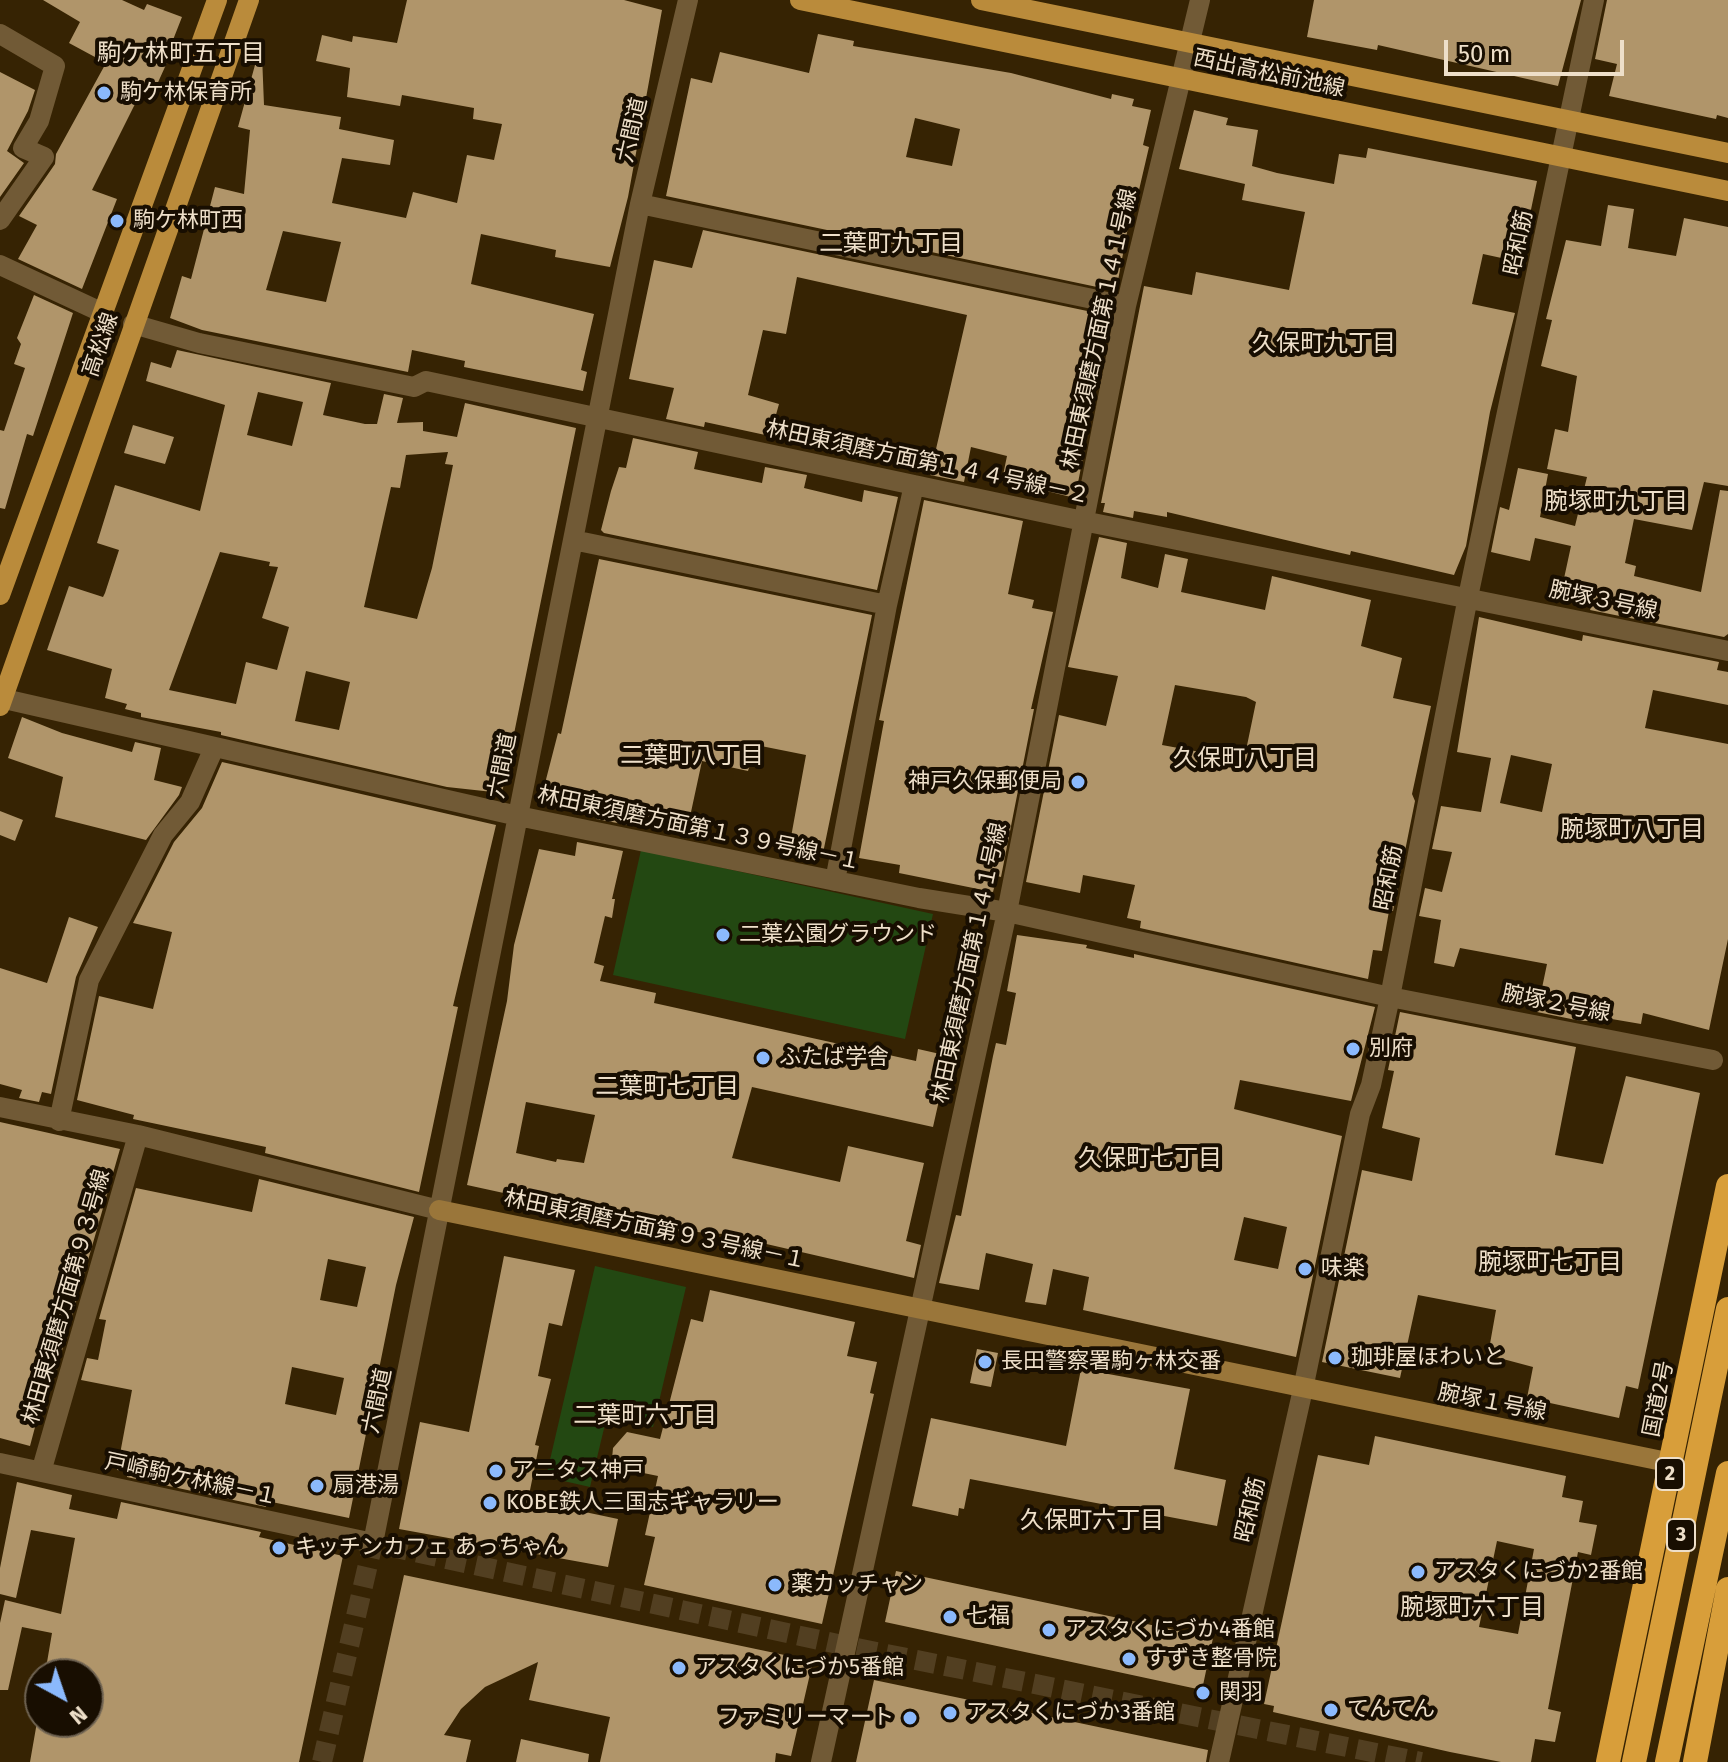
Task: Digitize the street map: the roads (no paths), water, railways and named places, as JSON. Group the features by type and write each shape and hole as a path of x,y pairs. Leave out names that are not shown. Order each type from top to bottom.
{"highway":[{"name":"国道2号","path":"1608,1762 1728,1186"},
{"name":"3","path":"1634,1762 1728,1309"},
{"name":"3","path":"1667,1762 1728,1473"},
{"path":"1695,1762 1728,1589"}],"main road":[{"name":"高松線","path":"0,595 217,0"},
{"name":"高松線","path":"1,701 249,0"},
{"name":"西出高松前池線","path":"800,0 1728,191"},
{"name":"西出高松前池線","path":"981,0 1728,153"}],"street":[{"name":"六間道","path":"373,1543 640,204 688,0"},
{"name":"林田東須磨方面第１４１号線","path":"821,1762 1007,912 1126,306 1180,80 1192,45 1200,0"},
{"name":"昭和筋","path":"1219,1762 1303,1389 1360,1114 1371,1085 1390,997 1468,597 1594,0"},
{"path":"0,34 55,66 39,121 23,148 44,157 0,220"},
{"path":"640,204 1126,306"},
{"path":"0,265 101,312"},
{"name":"林田東須磨方面第１４４号線－２","path":"133,324 199,343 414,387 426,381 1083,521 1468,597"},
{"path":"835,881 887,605 914,485"},
{"path":"573,540 887,605"},
{"name":"腕塚３号線","path":"1468,597 1728,651"},
{"name":"林田東須磨方面第１３９号線－１","path":"1,701 518,816 835,881 1007,912 1390,997"},
{"path":"59,1121 89,980 163,835 190,802 214,748"},
{"name":"腕塚２号線","path":"1390,997 1713,1060"},
{"name":"林田東須磨方面第９３号線－１","path":"0,1107 138,1135 439,1210 1303,1389"},
{"name":"林田東須磨方面第９３号線","path":"41,1472 138,1135"},
{"name":"腕塚１号線","path":"1303,1389 1672,1463"},
{"name":"戸崎駒ケ林線－１","path":"1,1469 41,1472 373,1543"}],"tunnel":[{"path":"322,1762 373,1543 847,1646 1421,1762"}],"place":[{"name":"駒ケ林保育所","path":"104,93"},
{"name":"駒ケ林町西","path":"117,221"},
{"name":"神戸久保郵便局","path":"1078,782"},
{"name":"二葉公園グラウンド","path":"723,935"},
{"name":"別府","path":"1353,1049"},
{"name":"ふたば学舎","path":"763,1058"},
{"name":"味楽","path":"1305,1269"},
{"name":"珈琲屋ほわいと","path":"1335,1358"},
{"name":"長田警察署駒ヶ林交番","path":"985,1362"},
{"name":"アニタス神戸","path":"496,1471"},
{"name":"扇港湯","path":"317,1486"},
{"name":"KOBE鉄人三国志ギャラリー","path":"490,1503"},
{"name":"キッチンカフェ あっちゃん","path":"279,1548"},
{"name":"アスタくにづか2番館","path":"1418,1572"},
{"name":"薬カッチャン","path":"775,1585"},
{"name":"七福","path":"950,1617"},
{"name":"アスタくにづか4番館","path":"1049,1630"},
{"name":"すずき整骨院","path":"1129,1659"},
{"name":"アスタくにづか5番館","path":"679,1668"},
{"name":"関羽","path":"1203,1693"},
{"name":"てんてん","path":"1331,1710"},
{"name":"アスタくにづか3番館","path":"950,1713"},
{"name":"ファミリーマート","path":"910,1718"}],"district":[{"name":"駒ケ林町五丁目","path":"181,54"},
{"name":"二葉町九丁目","path":"891,244"},
{"name":"久保町九丁目","path":"1324,344"},
{"name":"腕塚町九丁目","path":"1616,502"},
{"name":"二葉町八丁目","path":"692,756"},
{"name":"久保町八丁目","path":"1245,759"},
{"name":"腕塚町八丁目","path":"1632,830"},
{"name":"二葉町七丁目","path":"667,1087"},
{"name":"久保町七丁目","path":"1150,1159"},
{"name":"腕塚町七丁目","path":"1550,1263"},
{"name":"二葉町六丁目","path":"645,1416"},
{"name":"久保町六丁目","path":"1092,1521"},
{"name":"腕塚町六丁目","path":"1472,1608"}]}
